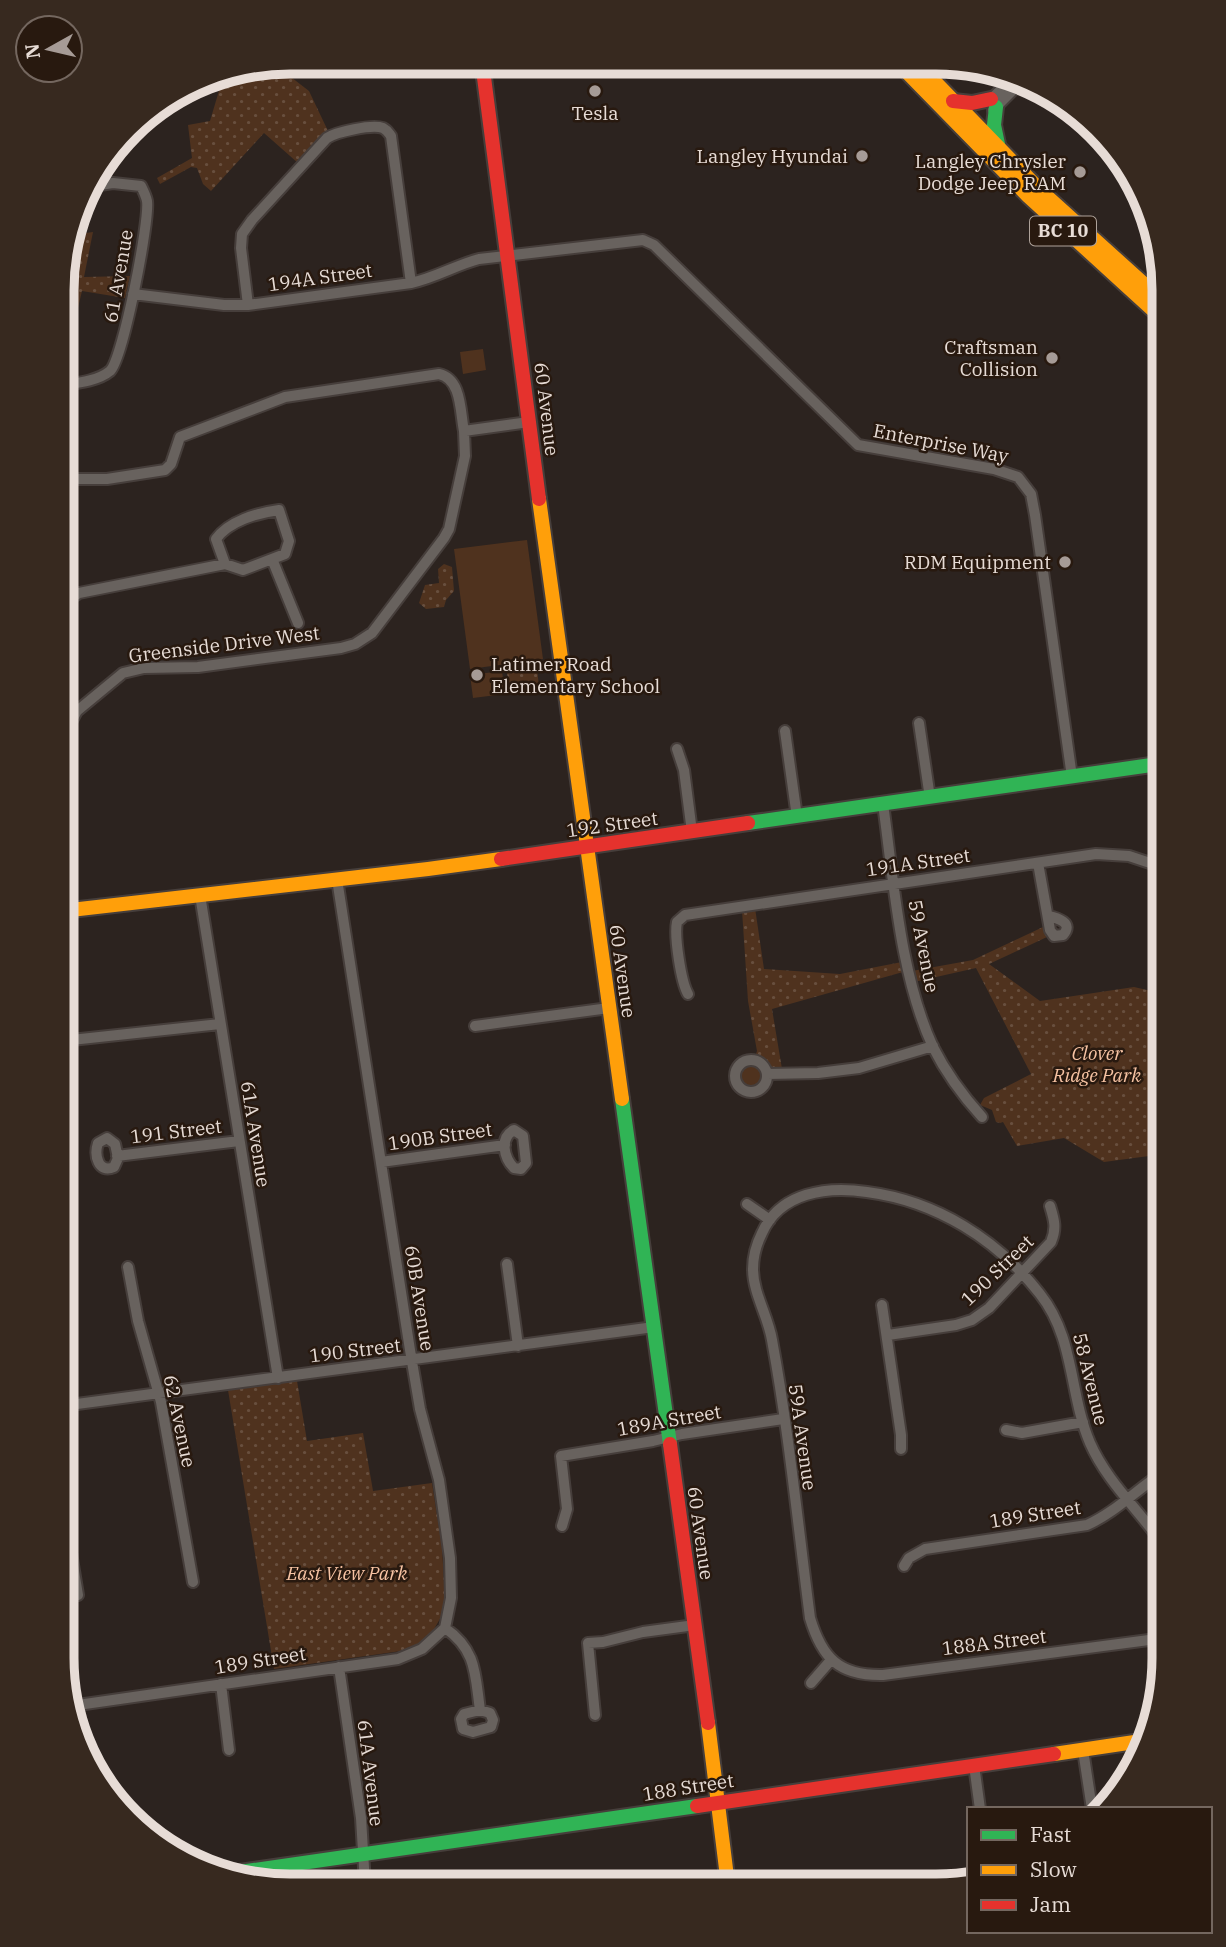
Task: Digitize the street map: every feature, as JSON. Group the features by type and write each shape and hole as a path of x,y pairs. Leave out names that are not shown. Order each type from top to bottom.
{"main road":[{"name":"60 Avenue","path":"484,74 727,1874"},
{"name":"BC 10","path":"910,74 969,128 1084,250 1152,310"},
{"name":"BC 10","path":"927,74 953,101 969,128 1000,150 1096,243 1152,292"},
{"path":"953,101 994,103 994,125 1000,150"},
{"name":"192 Street","path":"74,910 586,848 1152,765"},
{"name":"188 Street","path":"252,1870 717,1801 1134,1743"}],"street":[{"path":"994,103 1007,86"},
{"path":"969,128 1014,88"},
{"path":"248,305 241,248 242,234 327,138 339,132 385,129 391,136 411,283"},
{"name":"61 Avenue","path":"74,383 89,380 110,370 118,357 124,341 133,294 147,201 141,186 113,183 100,185"},
{"name":"Enterprise Way","path":"507,255 643,240 654,245 858,444 995,469 1018,477 1031,494 1035,515 1072,777"},
{"name":"194A Street","path":"133,294 224,305 248,305 411,283 430,279 458,265 507,255"},
{"name":"Greenside Drive West","path":"74,480 107,479 164,470 171,464 180,437 285,397 439,373 446,375 457,391 465,456 449,529 365,639 341,648 198,667 135,669 112,681 74,716"},
{"path":"464,431 529,422"},
{"path":"74,596 225,564 243,570 285,554 289,541 279,510 265,512 224,529 216,539 225,564"},
{"path":"272,559 298,623"},
{"path":"919,723 930,797"},
{"path":"785,731 797,817"},
{"path":"677,749 684,770 692,832"},
{"name":"59 Avenue","path":"883,804 912,990 933,1046 950,1077 982,1117"},
{"name":"191A Street","path":"688,994 676,931 677,922 685,915 1106,854 1137,858 1152,864"},
{"path":"1038,863 1044,909 1048,916"},
{"name":"60B Avenue","path":"337,879 420,1409 439,1480 450,1558 452,1598 445,1629"},
{"name":"61A Avenue","path":"201,895 278,1378"},
{"path":"475,1026 609,1008"},
{"path":"74,1040 220,1024"},
{"path":"767,1074 818,1073 859,1068 933,1046"},
{"name":"191 Street","path":"117,1156 239,1140"},
{"name":"190B Street","path":"381,1162 505,1145"},
{"name":"58 Avenue","path":"770,1220 790,1201 802,1196 820,1191 852,1190 893,1196 923,1205 973,1232 1022,1274 1042,1296 1058,1322 1083,1422 1097,1459 1152,1530"},
{"path":"747,1204 770,1220"},
{"name":"190 Street","path":"888,1335 956,1325 972,1320 989,1308 1051,1242 1055,1222 1050,1206"},
{"name":"59A Avenue","path":"770,1220 760,1237 753,1269 772,1339 810,1618 820,1646 831,1660"},
{"path":"507,1264 518,1346"},
{"name":"62 Avenue","path":"128,1267 138,1321 159,1394 193,1582"},
{"path":"882,1305 901,1449"},
{"name":"190 Street","path":"74,1405 654,1327"},
{"name":"189A Street","path":"562,1526 567,1509 561,1456 783,1419"},
{"path":"1006,1430 1022,1433 1083,1422"},
{"name":"189 Street","path":"904,1566 916,1552 925,1549 1087,1525 1104,1516 1152,1479"},
{"path":"74,1571 78,1595"},
{"path":"595,1715 588,1643 603,1643 643,1632 695,1625"},
{"path":"445,1629 469,1651 480,1710"},
{"name":"189 Street","path":"79,1704 409,1656 434,1640 445,1629"},
{"name":"188A Street","path":"831,1660 849,1671 883,1675 1152,1640"},
{"path":"811,1683 831,1660"},
{"name":"61A Avenue","path":"339,1667 361,1818 364,1874"},
{"path":"221,1684 229,1750"},
{"path":"1083,1750 1092,1807"},
{"path":"974,1765 980,1807"}],"green space":[{"path":"287,74 309,91 328,131 298,163 264,133 211,191 203,184 197,168 191,167 160,184 157,178 192,158 188,125 210,121 221,85 247,78"},
{"path":"93,232 84,277 130,276 125,298 82,291 74,325 75,261 81,234"},
{"path":"483,349 486,370 463,374 460,352"},
{"path":"527,540 543,659 470,669 454,549"},
{"path":"444,564 452,567 454,591 444,607 426,609 419,603 425,585 439,583 438,569"},
{"path":"537,668 539,687 510,691 507,673"},
{"path":"502,671 505,694 473,698 470,675"},
{"path":"755,908 764,969 840,974 902,962 903,972 772,1009 782,1069 769,1066 755,1057 757,1051 748,1001 742,910"},
{"name":"Clover Ridge Park","path":"1043,927 1047,937 989,964 1040,1001 1134,987 1152,991 1152,1156 1104,1162 1064,1138 1017,1146 1003,1122 996,1122 992,1110 980,1105 984,1098 1031,1074 976,968 914,982 912,971 973,960"},
{"path":"751,1065 759,1068 762,1076 759,1084 751,1087 743,1084 740,1076 743,1068"},
{"name":"East View Park","path":"297,1381 307,1441 363,1433 373,1491 432,1483 442,1547 445,1601 441,1617 433,1631 420,1643 401,1651 274,1669 228,1390"}],"traffic: fast":[{"path":"996,107 994,125 999,149"},
{"path":"748,823 1152,765"},
{"path":"622,1099 670,1444"},
{"path":"253,1870 697,1806"}],"traffic: slow":[{"path":"909,74 1028,196 1152,309"},
{"path":"928,74 1042,192 1152,291"},
{"path":"539,499 622,1099"},
{"path":"74,910 501,859"},
{"path":"708,1723 727,1874"},
{"path":"1054,1754 1135,1742"}],"traffic: jam":[{"path":"484,74 539,499"},
{"path":"953,101 972,103 991,99"},
{"path":"501,859 748,823"},
{"path":"670,1444 708,1723"},
{"path":"697,1806 1054,1754"}],"place":[{"name":"Tesla","path":"595,91"},
{"name":"Langley Hyundai","path":"862,156"},
{"name":"Langley Chrysler Dodge Jeep RAM","path":"1080,172"},
{"name":"Craftsman Collision","path":"1052,358"},
{"name":"RDM Equipment","path":"1065,562"},
{"name":"Latimer Road Elementary School","path":"477,675"}]}
